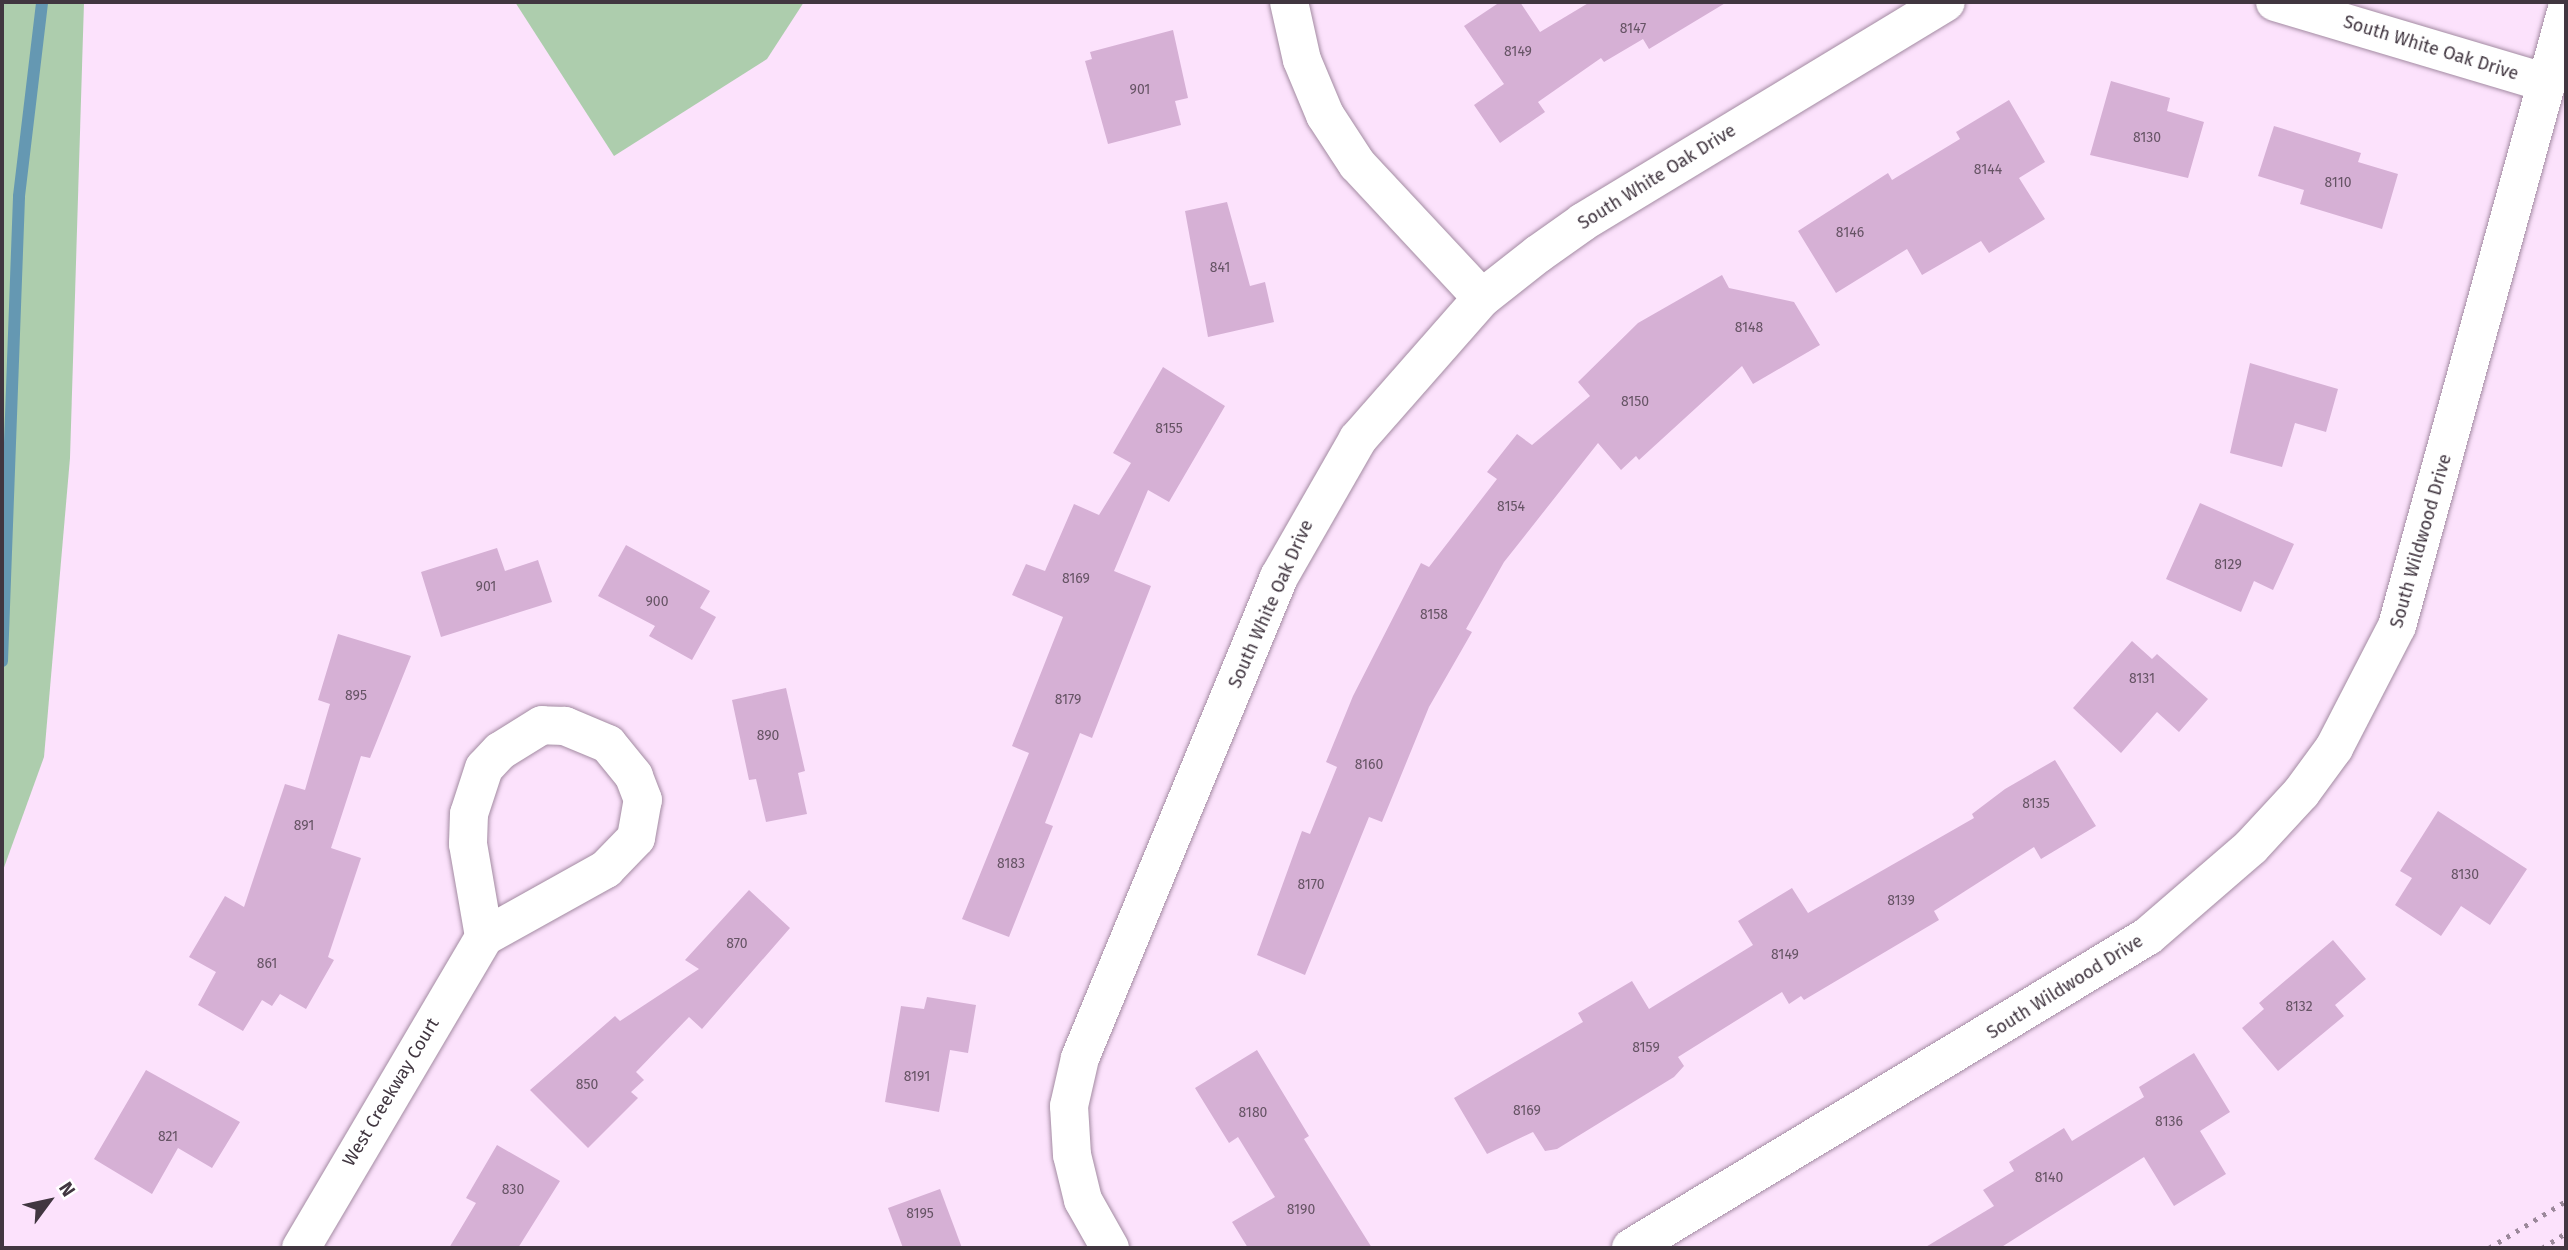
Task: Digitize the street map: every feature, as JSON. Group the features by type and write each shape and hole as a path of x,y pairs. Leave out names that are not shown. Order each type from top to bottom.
{"street":[{"path":"1289,2 1302,61 1325,115 1357,164 1401,217 1482,298"},
{"name":"South White Oak Drive","path":"1105,1240 1083,1200 1072,1155 1069,1106 1080,1058 1279,577 1311,515 1358,439 1482,298 1583,222 1946,2"},
{"name":"South White Oak Drive","path":"2275,2 2547,83"},
{"name":"South Wildwood Drive","path":"1631,1248 2148,936 2251,846 2301,793 2334,748 2397,626 2566,12"},
{"path":"542,725 565,726 608,744 634,776 643,800 636,838 606,869 484,937 468,844 469,814 484,768 500,751 542,725"},
{"name":"West Creekway Court","path":"301,1248 484,937"}],"green space":[{"path":"2,2 84,2 70,458 44,757 2,873"},
{"path":"515,2 804,2 767,59 614,156"}],"building":[{"path":"1500,2 1520,2 1540,32 1590,2 1727,2 1649,49 1643,39 1604,62 1601,58 1538,102 1545,112 1500,143 1474,105 1504,84 1464,26"},
{"path":"1173,30 1188,98 1175,101 1181,125 1108,144 1085,61 1092,59 1090,52"},
{"path":"2111,81 2170,98 2167,111 2204,122 2188,178 2090,155"},
{"path":"2009,100 2045,162 2019,178 2045,219 1989,253 1981,241 1922,275 1907,249 1836,293 1798,231 1888,173 1892,180 1960,139 1956,132"},
{"path":"2274,126 2361,153 2358,162 2398,174 2382,229 2300,204 2304,190 2258,176"},
{"path":"1227,202 1250,286 1265,282 1274,322 1208,337 1185,211"},
{"path":"1722,275 1729,288 1794,302 1820,345 1753,384 1742,366 1639,460 1636,456 1621,470 1598,443 1504,562 1466,629 1472,632 1429,707 1382,822 1369,817 1305,975 1257,955 1302,831 1310,834 1337,767 1326,762 1353,696 1421,563 1429,567 1497,479 1487,472 1517,434 1532,445 1590,396 1578,382 1638,323"},
{"path":"2250,363 2338,389 2326,432 2295,423 2282,467 2230,453"},
{"path":"1163,367 1225,406 1169,502 1148,490 1114,571 1151,586 1092,738 1080,733 1045,823 1053,826 1009,937 962,919 1029,753 1012,746 1063,617 1012,595 1026,564 1045,571 1074,504 1099,515 1131,463 1113,453"},
{"path":"2200,503 2294,544 2273,590 2254,581 2241,612 2166,579"},
{"path":"626,545 710,591 700,608 716,617 692,660 649,636 655,626 598,596"},
{"path":"497,548 505,571 538,560 552,602 441,637 421,572"},
{"path":"338,634 411,656 370,758 361,756 331,848 361,858 328,957 334,960 306,1009 280,994 272,1006 262,1000 243,1031 198,1005 216,972 189,957 225,896 244,907 285,784 305,790 330,704 318,700"},
{"path":"2132,641 2152,659 2157,654 2208,699 2179,732 2157,712 2121,753 2073,708"},
{"path":"786,688 805,771 798,773 807,814 766,822 756,779 749,780 732,700"},
{"path":"2055,760 2096,826 2041,859 2034,847 1934,911 1939,920 1804,1000 1801,996 1789,1004 1782,992 1678,1057 1684,1066 1674,1077 1557,1149 1545,1151 1533,1132 1487,1154 1454,1098 1583,1022 1578,1013 1632,981 1649,1009 1753,945 1738,921 1792,888 1808,913 1974,818 1972,814 2005,789"},
{"path":"2438,811 2527,869 2490,925 2461,906 2441,936 2395,905 2412,878 2400,871"},
{"path":"749,890 790,928 702,1029 689,1017 636,1072 644,1080 631,1092 638,1098 588,1148 530,1090 615,1016 620,1021 699,969 685,960"},
{"path":"2333,940 2366,979 2335,1005 2344,1016 2278,1071 2242,1028 2264,1009 2259,1003"},
{"path":"927,997 976,1005 968,1053 950,1050 939,1112 885,1102 901,1006 924,1009"},
{"path":"1257,1050 1309,1136 1304,1139 1372,1248 1248,1248 1232,1222 1275,1197 1238,1137 1229,1143 1195,1088"},
{"path":"2194,1053 2230,1112 2200,1131 2226,1174 2174,1206 2144,1157 2000,1248 1924,1248 1994,1206 1983,1190 2014,1171 2009,1162 2064,1128 2072,1141 2144,1097 2139,1087"},
{"path":"146,1070 240,1122 212,1168 178,1148 152,1194 94,1159"},
{"path":"497,1145 560,1181 518,1248 449,1248 476,1203 466,1198"},
{"path":"940,1189 962,1248 903,1248 888,1208"}],"waterway":[{"path":"2,661 19,196 42,2"}],"railway":[{"path":"2489,1248 2566,1201"},
{"path":"2542,1248 2566,1233"}]}
